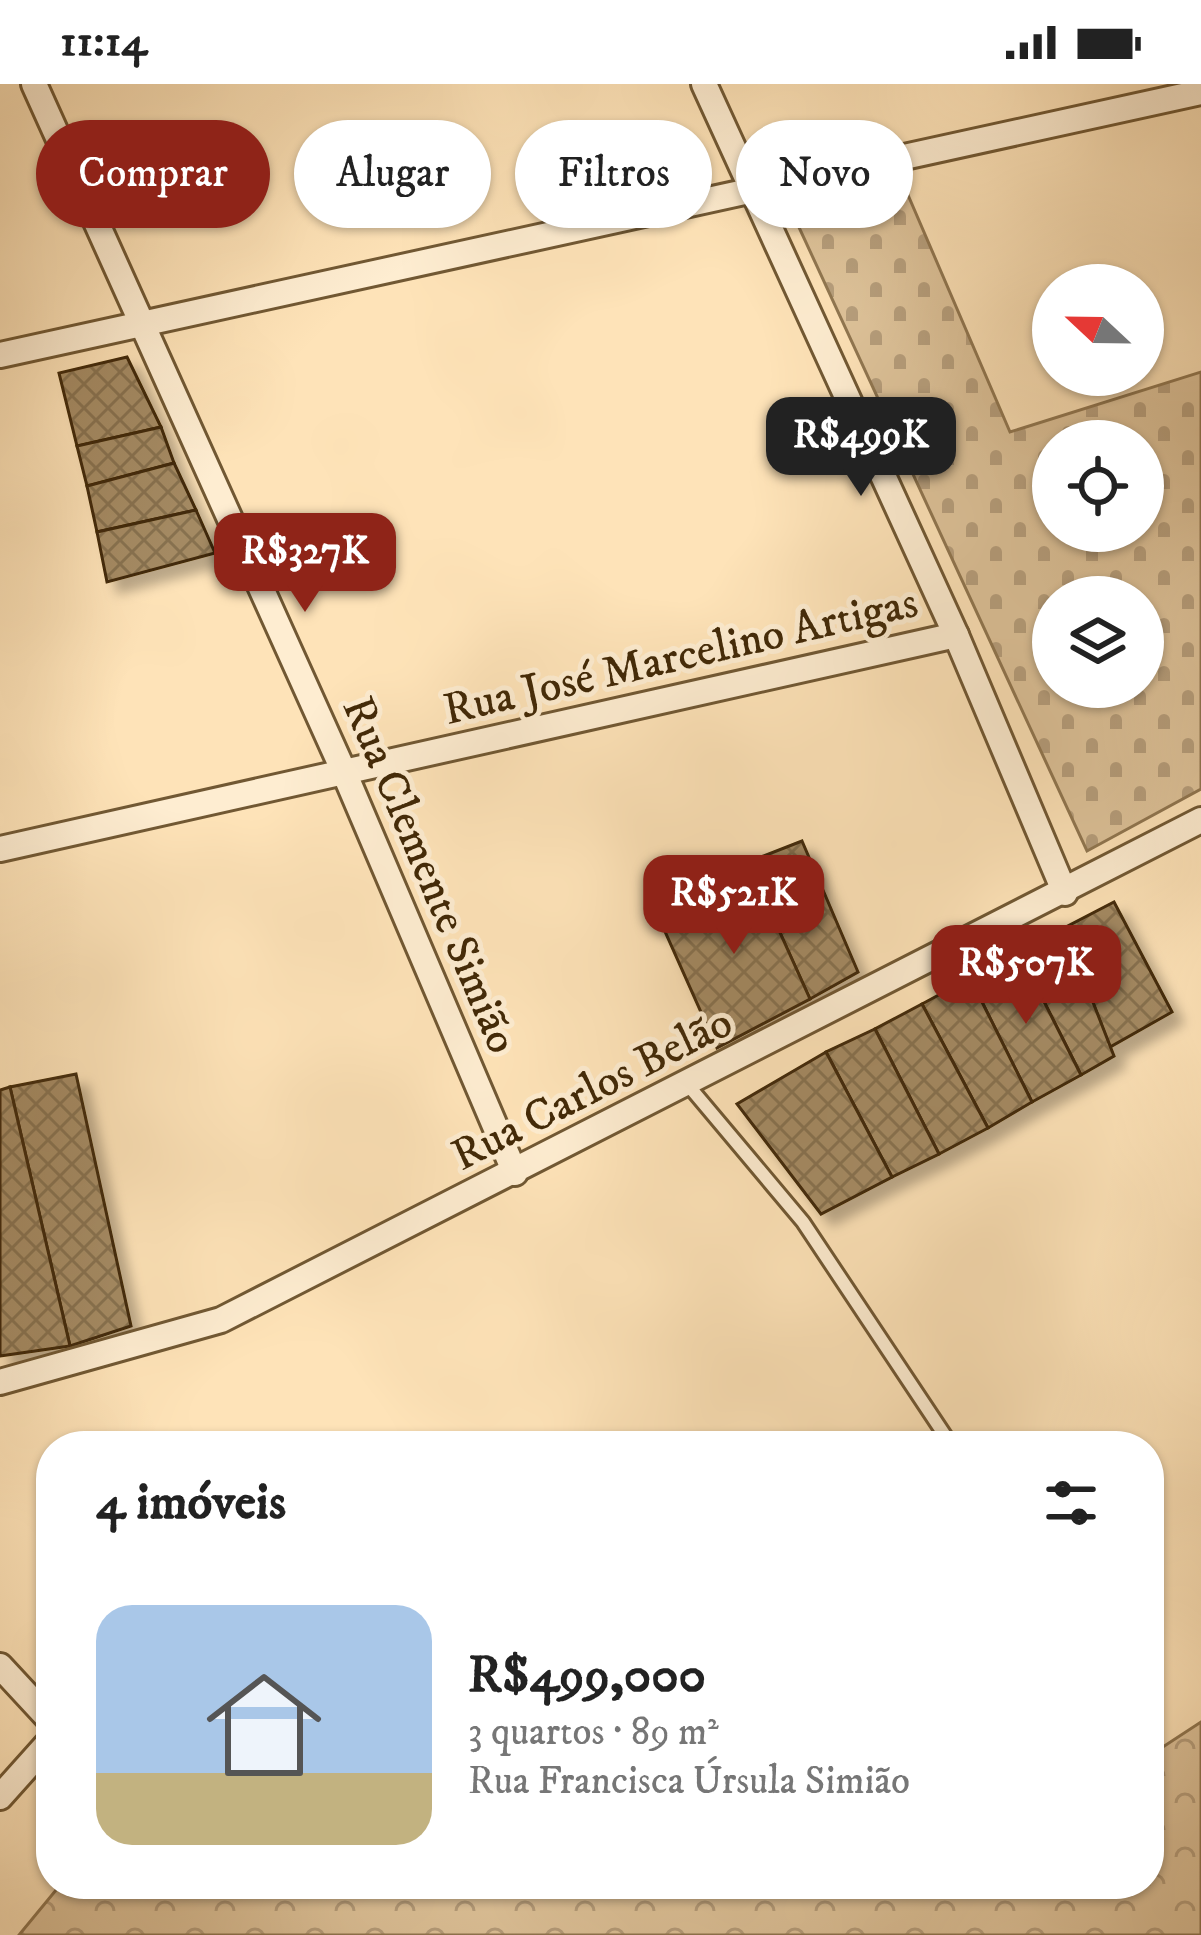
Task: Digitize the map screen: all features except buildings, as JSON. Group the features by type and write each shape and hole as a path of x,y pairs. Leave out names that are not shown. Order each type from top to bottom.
{"street":[{"name":"Rua Clemente Simião","path":"34,84 344,772 515,1173"},
{"path":"704,84 736,154"},
{"path":"913,154 1201,92"},
{"path":"0,355 736,193"},
{"path":"770,228 956,634 1065,892"},
{"name":"Rua José Marcelino Artigas","path":"0,849 956,634"},
{"name":"Rua Carlos Belão","path":"0,1382 221,1320 1201,820"},
{"path":"0,1666 36,1705"},
{"path":"0,1797 36,1757"}],"lane":[{"path":"688,1084 803,1222 942,1431"}],"green space":[{"path":"913,207 1010,432 1032,425 1032,552 1164,552 1164,420 1048,420 1125,396 1164,396 1164,384 1201,372 1201,789 1087,851 799,228 913,228"},
{"path":"1201,1722 1201,1935 19,1935 49,1899 1164,1899 1164,1746"}]}
